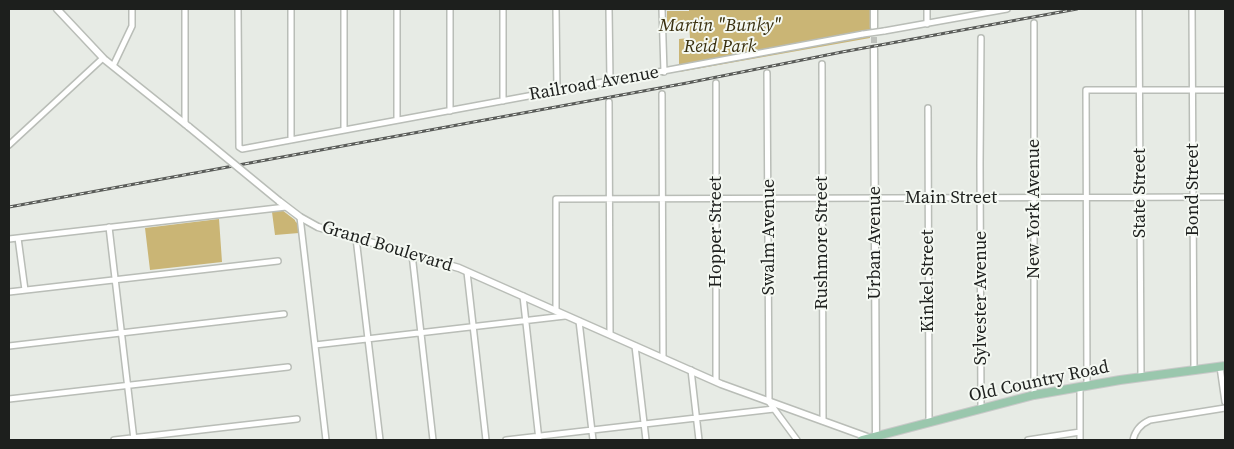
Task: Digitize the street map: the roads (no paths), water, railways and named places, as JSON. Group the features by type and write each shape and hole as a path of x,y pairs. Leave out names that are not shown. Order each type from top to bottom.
{"main road":[{"name":"Old Country Road","path":"862,440 1034,396 1140,378 1223,367"}],"street":[{"name":"Grand Boulevard","path":"57,9 103,58 286,207 318,227 446,264 716,381 823,421 873,437"},
{"path":"113,66 132,26 132,9"},
{"path":"185,9 187,125"},
{"name":"Railroad Avenue","path":"238,9 240,149 863,34 927,24 980,11 1007,9"},
{"path":"291,9 291,140"},
{"path":"344,9 344,130"},
{"path":"397,9 397,120"},
{"path":"450,9 450,110"},
{"path":"503,9 504,101"},
{"path":"556,9 557,91"},
{"path":"609,9 610,81"},
{"path":"662,9 664,72"},
{"path":"874,9 874,26"},
{"path":"927,9 927,24"},
{"name":"State Street","path":"1139,9 1140,378"},
{"name":"Bond Street","path":"1192,9 1194,371"},
{"name":"New York Avenue","path":"1034,23 1034,396"},
{"name":"Sylvester Avenue","path":"981,38 981,409"},
{"name":"Urban Avenue","path":"873,437 874,49"},
{"path":"9,145 103,58"},
{"name":"Rushmore Street","path":"822,64 823,421"},
{"name":"Swalm Avenue","path":"768,73 770,402"},
{"name":"Hopper Street","path":"716,83 716,381"},
{"path":"1080,440 1087,198 1086,90 1225,90"},
{"path":"662,94 663,358"},
{"path":"609,102 610,334"},
{"name":"Kinkel Street","path":"928,108 929,423"},
{"name":"Main Street","path":"556,311 556,199 1225,197"},
{"path":"9,239 286,207"},
{"path":"300,217 326,440"},
{"path":"109,227 134,439"},
{"path":"18,238 25,290"},
{"path":"356,238 380,440"},
{"path":"412,254 433,440"},
{"path":"9,292 278,261"},
{"path":"467,272 486,440"},
{"path":"523,296 539,438"},
{"path":"9,346 284,314"},
{"path":"315,345 567,315"},
{"path":"579,321 593,440"},
{"path":"635,346 646,440"},
{"path":"9,399 288,367"},
{"path":"1223,367 1225,402"},
{"path":"692,370 700,440"},
{"path":"770,402 798,440"},
{"path":"1133,440 1138,429 1150,420 1225,408"},
{"path":"506,440 539,438 774,409"},
{"path":"114,440 297,420"},
{"path":"1028,440 1080,432"}],"tunnel":[{"path":"874,28 874,49"}],"railway":[{"path":"9,207 687,83 842,52 1077,9"}],"park label":[{"name":"Martin \"Bunky\" Reid Park","path":"720,36"}]}
